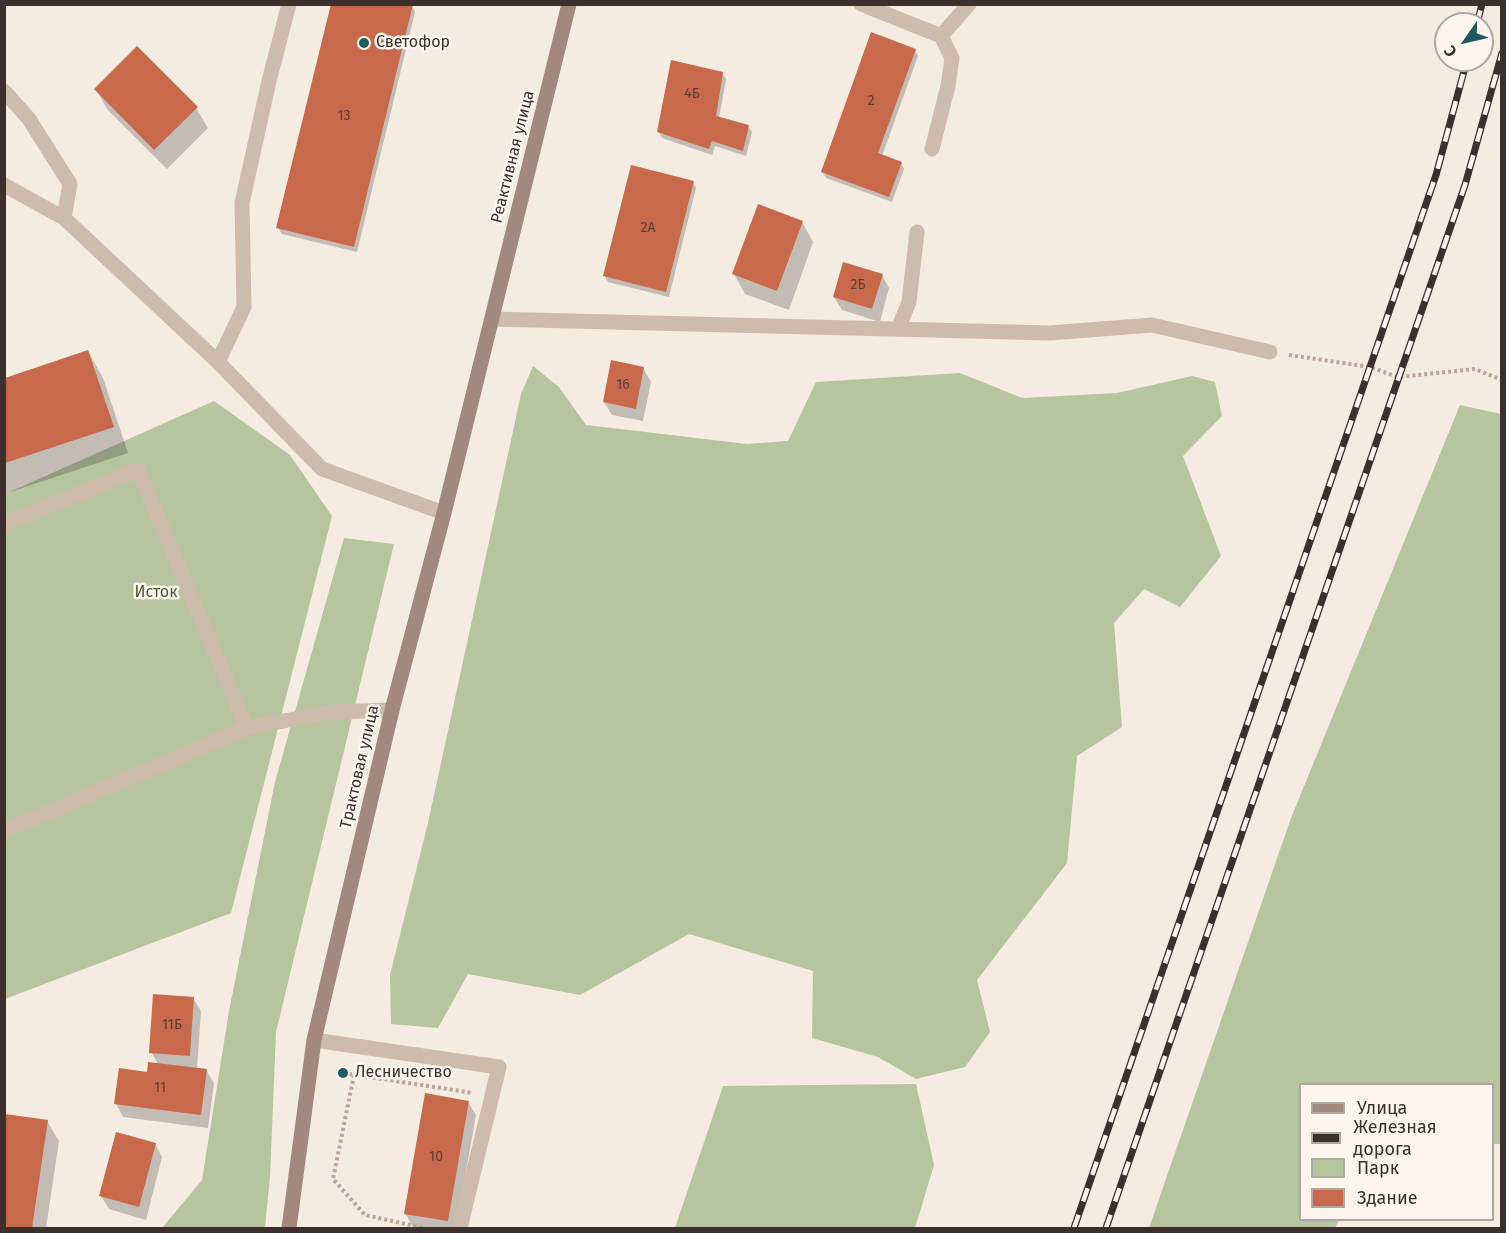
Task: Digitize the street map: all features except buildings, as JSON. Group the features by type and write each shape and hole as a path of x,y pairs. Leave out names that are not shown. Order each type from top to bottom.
{"main road":[{"name":"Реактивная улица","path":"492,319 568,4"},
{"name":"Трактовая улица","path":"289,1228 314,1040 392,710 492,319"}],"lane":[{"path":"218,362 244,307 242,203 289,4"},
{"path":"861,4 941,36 952,58 948,86 932,149"},
{"path":"941,36 969,4"},
{"path":"4,92 29,119 70,184 64,218"},
{"path":"4,185 64,218 218,362 322,469 444,513"},
{"path":"898,328 909,302 917,232"},
{"path":"492,319 1050,333 1152,325 1270,352"},
{"path":"4,524 138,470 247,728"},
{"path":"4,831 247,728 332,712 392,710"},
{"path":"314,1040 499,1068 460,1228"}],"path":[{"path":"1270,352 1370,367 1398,377 1474,369 1502,380"},
{"path":"343,1073 492,1096"},
{"path":"354,1075 333,1179 365,1215 424,1228"}],"green space":[{"path":"533,366 559,387 586,425 747,444 788,441 816,382 960,373 1022,398 1117,393 1192,376 1215,382 1222,416 1183,456 1221,556 1180,607 1144,589 1114,623 1122,727 1077,756 1067,863 977,980 990,1032 965,1067 916,1079 878,1057 812,1038 813,971 689,934 580,995 468,974 438,1028 391,1024 390,975 428,823 521,394"},
{"name":"Исток","path":"214,401 290,455 332,516 231,913 5,999 5,494"},
{"path":"1460,405 1501,414 1501,1144 1494,1144 1494,1083 1299,1083 1299,1221 1338,1221 1335,1228 1149,1228 1291,818"},
{"path":"344,538 394,544 276,1032 270,1177 265,1228 162,1228 202,1180 229,1011 275,782"},
{"path":"916,1084 934,1165 915,1228 675,1228 723,1086"}],"railway":[{"path":"1480,12 1482,4"},
{"path":"1106,1228 1465,185 1502,53"},
{"path":"1074,1228 1436,175 1464,72"}],"place":[{"name":"Светофор","path":"364,43"},
{"name":"Лесничество","path":"343,1073"}]}
